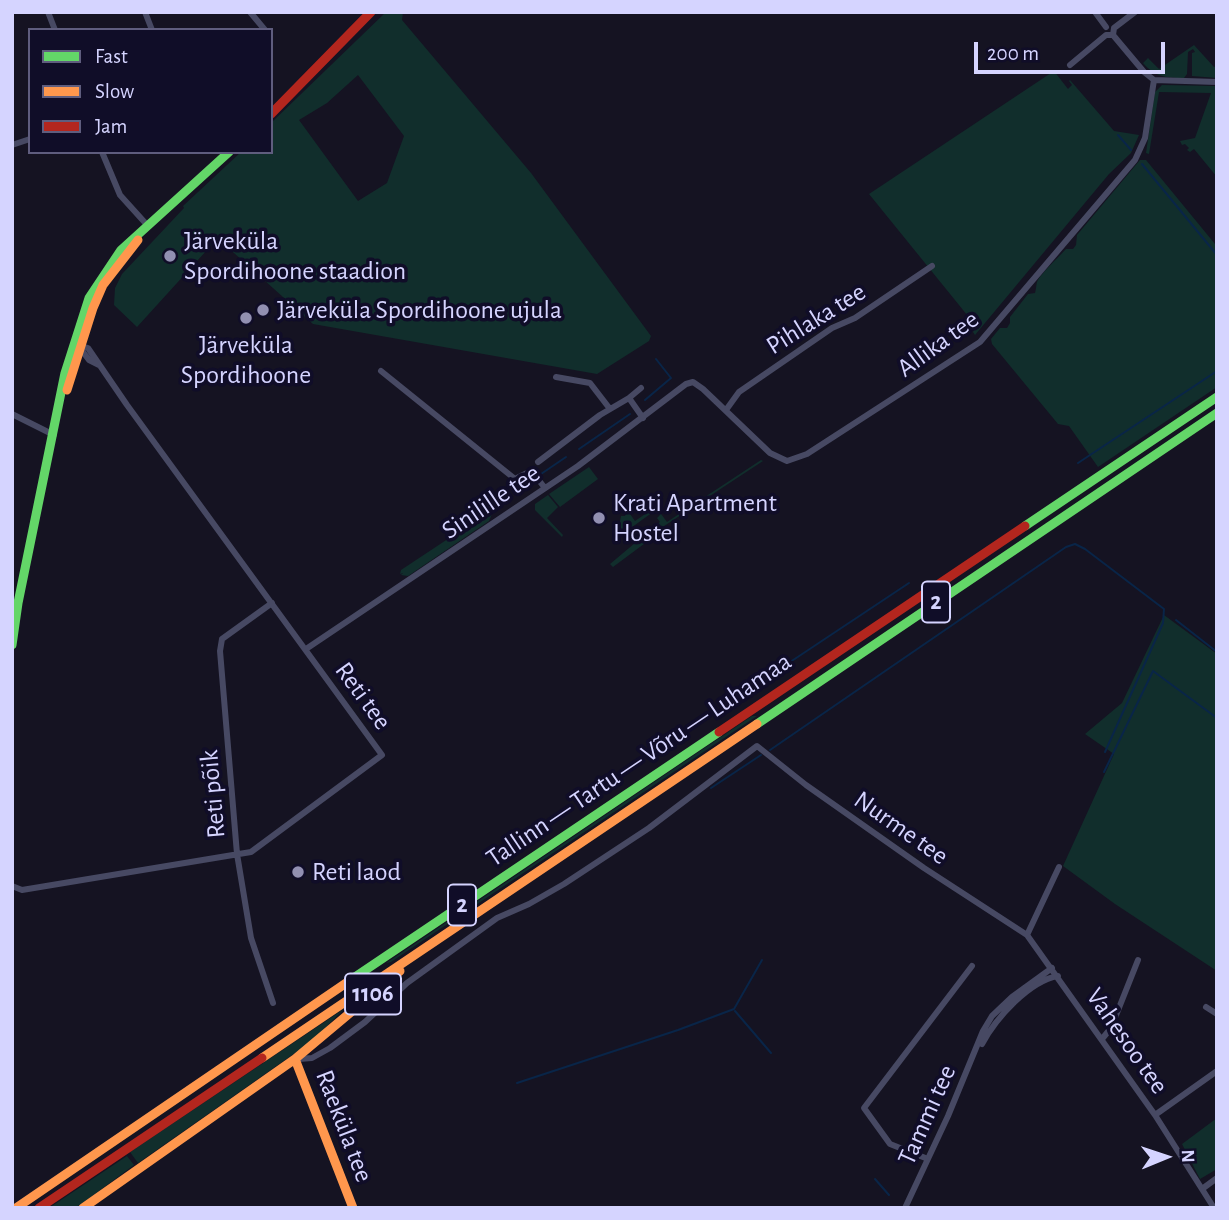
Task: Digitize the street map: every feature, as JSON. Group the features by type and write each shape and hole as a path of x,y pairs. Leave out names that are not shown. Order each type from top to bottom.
{"main road":[{"path":"273,112 370,12"},
{"path":"12,624 54,435 89,298 121,250 227,154"},
{"name":"Tallinn — Tartu — Võru — Luhamaa","path":"16,1208 132,1127 1217,397"},
{"name":"Tallinn — Tartu — Võru — Luhamaa","path":"39,1208 1217,413"},
{"path":"12,645 18,603"},
{"name":"1106","path":"83,1208 295,1059 403,968 438,944 450,930"},
{"name":"Raeküla tee","path":"295,1059 353,1208"}],"street":[{"path":"250,12 263,28"},
{"path":"1095,12 1144,72 1154,80 1217,82"},
{"path":"1070,65 1135,12"},
{"name":"Allika tee","path":"693,383 704,389 770,453 782,460 794,460 980,342 1135,160 1145,138 1154,80"},
{"path":"103,154 120,195 148,226"},
{"name":"Pihlaka tee","path":"726,410 747,386 932,266"},
{"name":"Reti tee","path":"12,886 22,890 251,852 382,755 88,348 76,345"},
{"path":"381,371 515,479 527,473 533,474 545,488"},
{"path":"556,377 590,383 610,409"},
{"name":"Sinilille tee","path":"306,649 545,488 643,418 679,388 693,383"},
{"path":"538,462 640,388"},
{"path":"629,398 643,418"},
{"path":"12,414 54,435"},
{"name":"Reti põik","path":"272,603 222,639 220,652 237,854 251,938 273,1003"},
{"name":"Nurme tee","path":"295,1059 312,1058 330,1048 365,1022 407,983 497,918 529,904 575,877 649,828 757,746 806,785 924,868 1027,935"},
{"path":"1027,935 1059,867"},
{"name":"Vahesoo tee","path":"1027,935 1155,1115 1214,1208"},
{"path":"1102,1039 1111,1028 1138,960"},
{"path":"928,1159 890,1144 864,1108 972,966"},
{"name":"Tammi tee","path":"906,1208 992,1016 1012,997 1052,968"},
{"name":"Tammi tee","path":"974,1057 987,1034 1005,1012 1041,982 1058,976"},
{"path":"1206,1007 1217,1014"},
{"path":"1155,1115 1217,1071"},
{"path":"1202,1189 1217,1178"}],"green space":[{"path":"386,12 403,12 402,20 531,173 651,336 649,341 597,374 313,324 214,235 217,239 137,327 114,305 115,288 122,274 183,206 239,154 273,154 273,121","holes":["358,75 404,136 387,183 358,201 299,120 327,103"]},
{"path":"1194,45 1214,67 1217,66 1217,78 1192,76 1192,53 1195,52 1193,49 1188,52 1187,74 1184,78 1162,76 1143,63 1148,58 1159,69"},
{"path":"1054,71 1068,89 1072,85 1070,80 1114,131 1139,135 1131,153 1109,174 975,335 973,332 976,326 869,194"},
{"path":"1162,85 1217,86 1217,177 1194,149 1190,152 1180,141 1195,138 1211,93 1159,92 1149,154 1146,153 1155,92"},
{"path":"1140,160 1146,160 1215,244 1217,243 1217,387 1098,467 1069,426 1058,424 992,344 991,339 1000,328 1007,328 1010,317 1028,294 1035,293 1037,282 1046,270 1066,249 1073,249 1077,235"},
{"path":"763,461 652,534 652,538 613,567 610,564 660,522 657,518 660,515 654,508 656,507 667,522"},
{"path":"589,467 598,479 560,507 549,494"},
{"path":"548,495 558,507 547,518 562,537 535,510 535,504"},
{"path":"625,507 635,521 651,510 653,512 617,538 621,516 625,516 627,510 622,509"},
{"path":"487,513 492,514 489,521 408,576 400,574 401,570"},
{"path":"1164,615 1217,654 1217,971 1115,904 1063,866 1114,754 1085,734 1122,703"},
{"path":"752,716 757,716 386,963"},
{"path":"344,1009 312,1041 138,1163 130,1152"},
{"path":"1217,1118 1217,1169 1200,1179 1182,1144"},
{"path":"127,1156 134,1165 76,1208 49,1208"}],"waterway":[{"path":"1118,135 1131,150"},
{"path":"1142,164 1217,255"},
{"path":"645,400 671,378 656,359"},
{"path":"1078,463 1217,371"},
{"path":"579,449 630,414"},
{"path":"541,474 566,457"},
{"path":"525,485 531,480"},
{"path":"770,750 1066,547 1075,544 1164,609 1163,623 1105,752"},
{"path":"733,700 909,583"},
{"path":"1176,620 1217,652"},
{"path":"1104,772 1153,671 1217,718"},
{"path":"711,788 761,755"},
{"path":"517,1083 734,1009 762,960"},
{"path":"735,1011 771,1053"},
{"path":"875,1179 889,1195"}],"traffic: fast":[{"path":"12,645 18,603 65,373 89,298 121,250 227,154"},
{"path":"1025,526 1217,397"},
{"path":"757,724 1217,413"},
{"path":"352,979 719,732"}],"traffic: slow":[{"path":"67,390 103,285 138,240"},
{"path":"262,1058 757,724"},
{"path":"83,1208 295,1059 400,971"},
{"path":"16,1208 352,979"},
{"path":"295,1059 353,1208"}],"traffic: jam":[{"path":"273,112 371,12"},
{"path":"719,732 1025,526"},
{"path":"39,1208 262,1058"}],"place":[{"name":"Järveküla Spordihoone staadion","path":"170,256"},
{"name":"Järveküla Spordihoone ujula","path":"263,310"},
{"name":"Järveküla Spordihoone","path":"246,318"},
{"name":"Krati Apartment Hostel","path":"599,518"},
{"name":"Reti laod","path":"298,872"}]}
